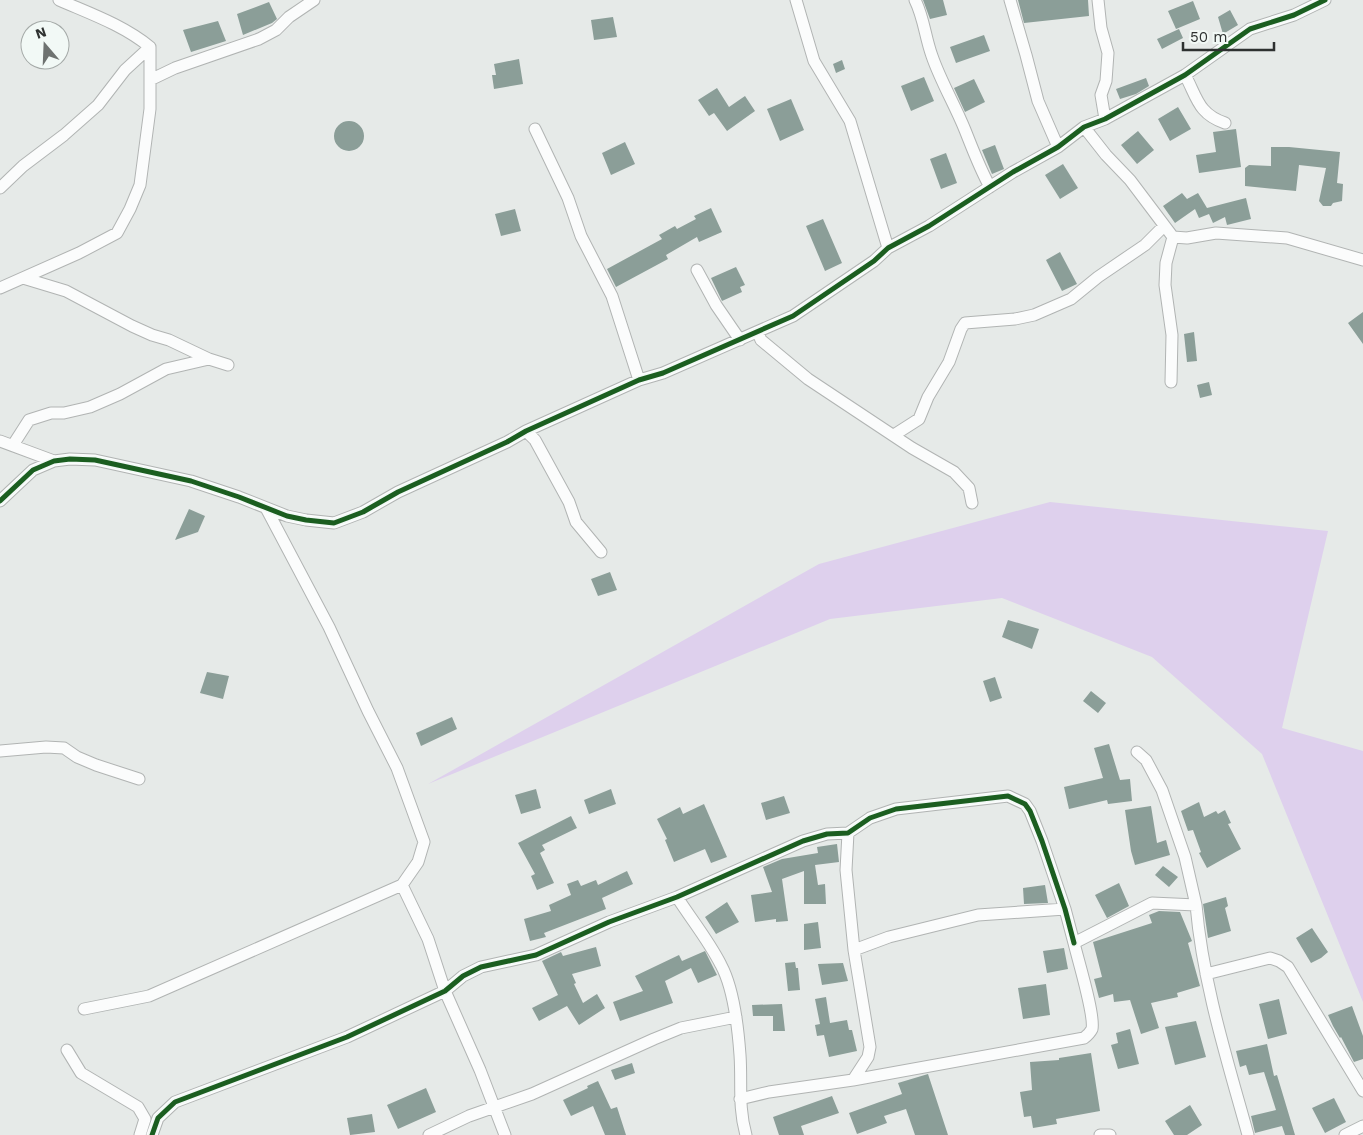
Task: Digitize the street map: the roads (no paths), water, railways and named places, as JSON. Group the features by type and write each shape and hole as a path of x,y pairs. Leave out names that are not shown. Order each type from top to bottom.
{"street":[{"path":"59,0 115,24 135,35 150,47"},
{"path":"150,80 175,68 259,39 276,30 290,17 314,0"},
{"path":"796,0 814,61 850,120 888,248"},
{"path":"915,0 942,83 956,111 980,170 990,187"},
{"path":"1010,0 1038,101 1058,146"},
{"path":"1098,0 1101,28 1108,53 1106,80 1101,95 1105,119"},
{"path":"0,500 33,470 54,461 70,458 95,460 191,481 287,516 334,523 363,512 398,492 639,380 663,373 758,333 793,316 874,261 888,248 929,226 1058,146 1084,127 1105,119 1185,75 1250,29 1294,15 1325,0"},
{"path":"0,288 78,253 117,233 140,185 150,109 150,47"},
{"path":"0,188 23,166 64,135 98,105 125,70 150,47"},
{"path":"1185,75 1199,105 1212,118 1225,123"},
{"path":"1084,127 1106,155 1130,180 1173,237 1187,238 1216,233 1278,237 1363,260"},
{"path":"535,129 568,198 581,236 612,296 639,380"},
{"path":"894,435 918,419 928,398 950,362 961,329 965,323 1034,315 1071,299 1098,277 1145,245 1164,226"},
{"path":"1172,382 1172,335 1165,285 1167,256 1173,237"},
{"path":"697,270 716,305 740,340"},
{"path":"24,278 66,291 152,336 169,340 209,359 228,365"},
{"path":"758,333 761,340 808,379 912,448 945,466 962,479 969,488 972,503"},
{"path":"13,446 29,420 51,412 64,413 90,407 120,394 166,369 209,359"},
{"path":"526,431 535,440 569,502 576,522 601,552"},
{"path":"0,440 54,461"},
{"path":"84,1009 149,996 402,885 418,862 424,842 397,768 368,712 329,627 266,508"},
{"path":"0,751 46,747 64,748 77,757 96,765 138,779"},
{"path":"1137,752 1146,760 1162,790 1186,857 1212,1002 1248,1135"},
{"path":"152,1135 158,1118 175,1102 347,1037 445,991 463,976 481,967 536,956 609,922 677,897 803,840 827,834 848,832 870,818 896,809 1008,796 1025,804 1030,811 1065,908 1088,994 1092,1027 1090,1034 1084,1038 853,1080 769,1092 740,1099"},
{"path":"848,832 846,870 854,950 870,1047 868,1056 853,1080"},
{"path":"402,885 428,939 445,991 480,1070 505,1135"},
{"path":"677,897 721,964 726,977 736,1017 740,1056 741,1117 746,1135"},
{"path":"1074,943 1152,903 1196,905"},
{"path":"854,950 890,937 978,915 1065,908"},
{"path":"1206,974 1270,958 1288,967 1363,1091"},
{"path":"429,1135 469,1116 532,1094 681,1028 736,1017"},
{"path":"66,1050 81,1073 138,1107 145,1119 140,1135"},
{"path":"1345,1135 1363,1126"},
{"path":"1100,1135 1110,1135"}]}
